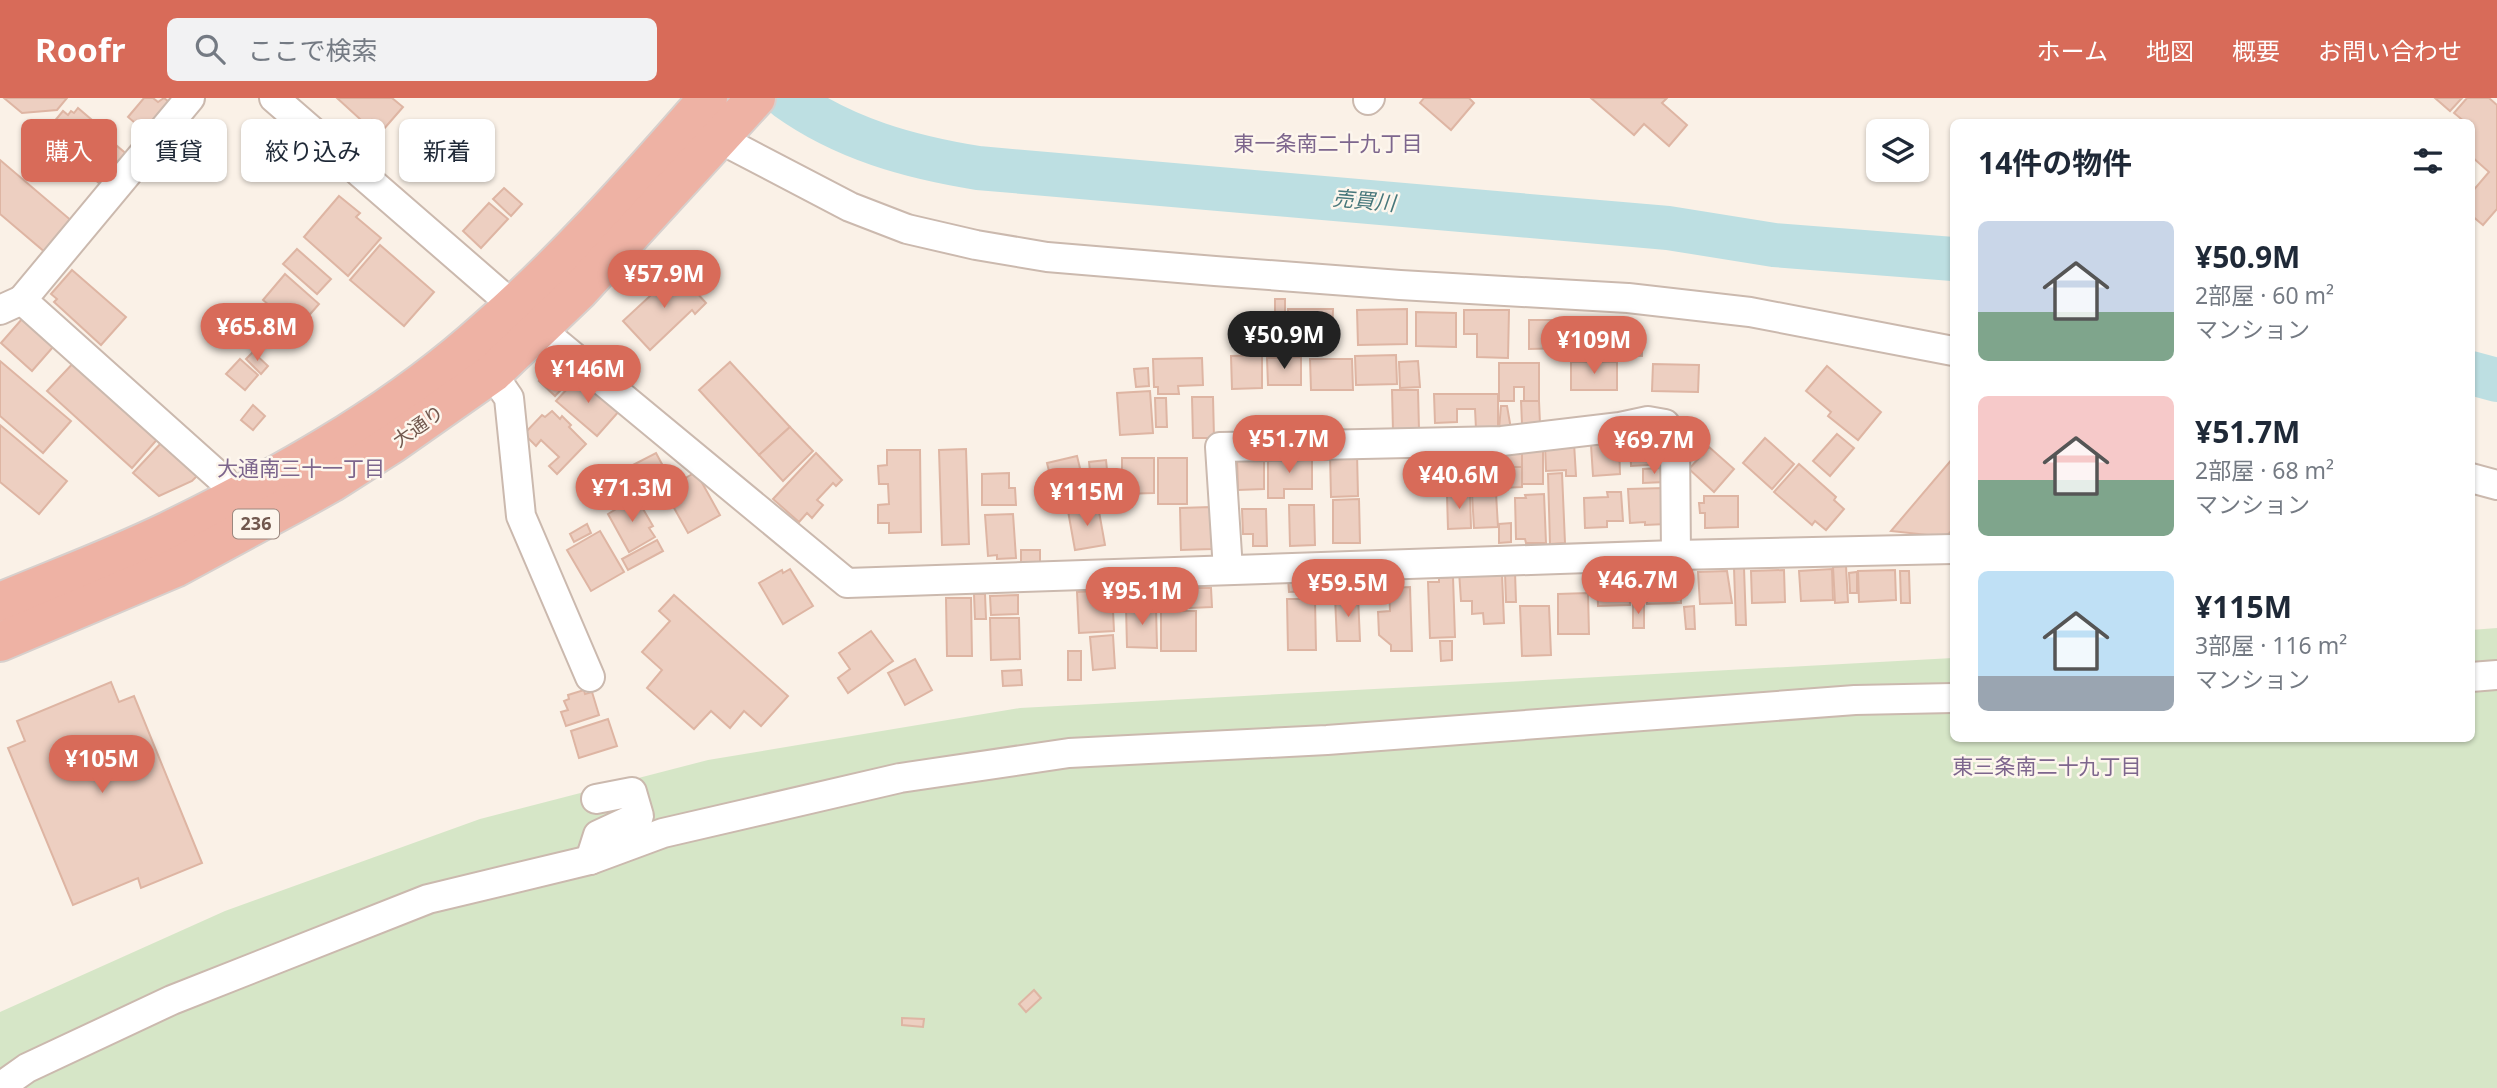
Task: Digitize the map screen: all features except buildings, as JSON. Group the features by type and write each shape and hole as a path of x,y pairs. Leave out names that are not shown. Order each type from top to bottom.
{"highway":[{"name":"大通り","path":"0,642 175,568 315,452 382,410 482,359 527,317 555,267 730,114"},
{"name":"大通り","path":"0,602 165,532 243,511"}],"street":[{"path":"190,98 11,305 223,480 243,511"},
{"path":"274,98 527,317 847,583 1676,555 1950,549"},
{"path":"730,114 850,208 906,229 976,245 1047,257 1215,271 1628,298 1749,312 1950,350"},
{"path":"482,359 509,398 521,516 590,677"},
{"path":"1228,570 1220,447 1502,440 1620,428 1648,421 1665,424 1675,439 1676,555"},
{"path":"2475,479 2497,485"},
{"path":"2475,677 2497,675"},
{"path":"0,1087 27,1068 172,1000 428,900 590,860 663,833 900,778 1069,753 1327,740 1855,700 1950,698"},
{"path":"590,860 598,835 639,816 632,792 596,799"}],"green space":[{"path":"2497,628 2497,1088 0,1088 0,1012 225,911 480,819 708,760 1020,708 1950,658 1950,742 2475,742 2475,630"}],"waterway":[{"name":"売買川","path":"787,98 831,125 878,144 927,158 978,168 1668,228 1774,245 1950,259"},
{"name":"売買川","path":"2475,374 2497,380"}],"district":[{"name":"東一条南二十九丁目","path":"1328,144"},
{"name":"大通南三十一丁目","path":"301,469"},
{"name":"東三条南二十九丁目","path":"2047,767"}]}
